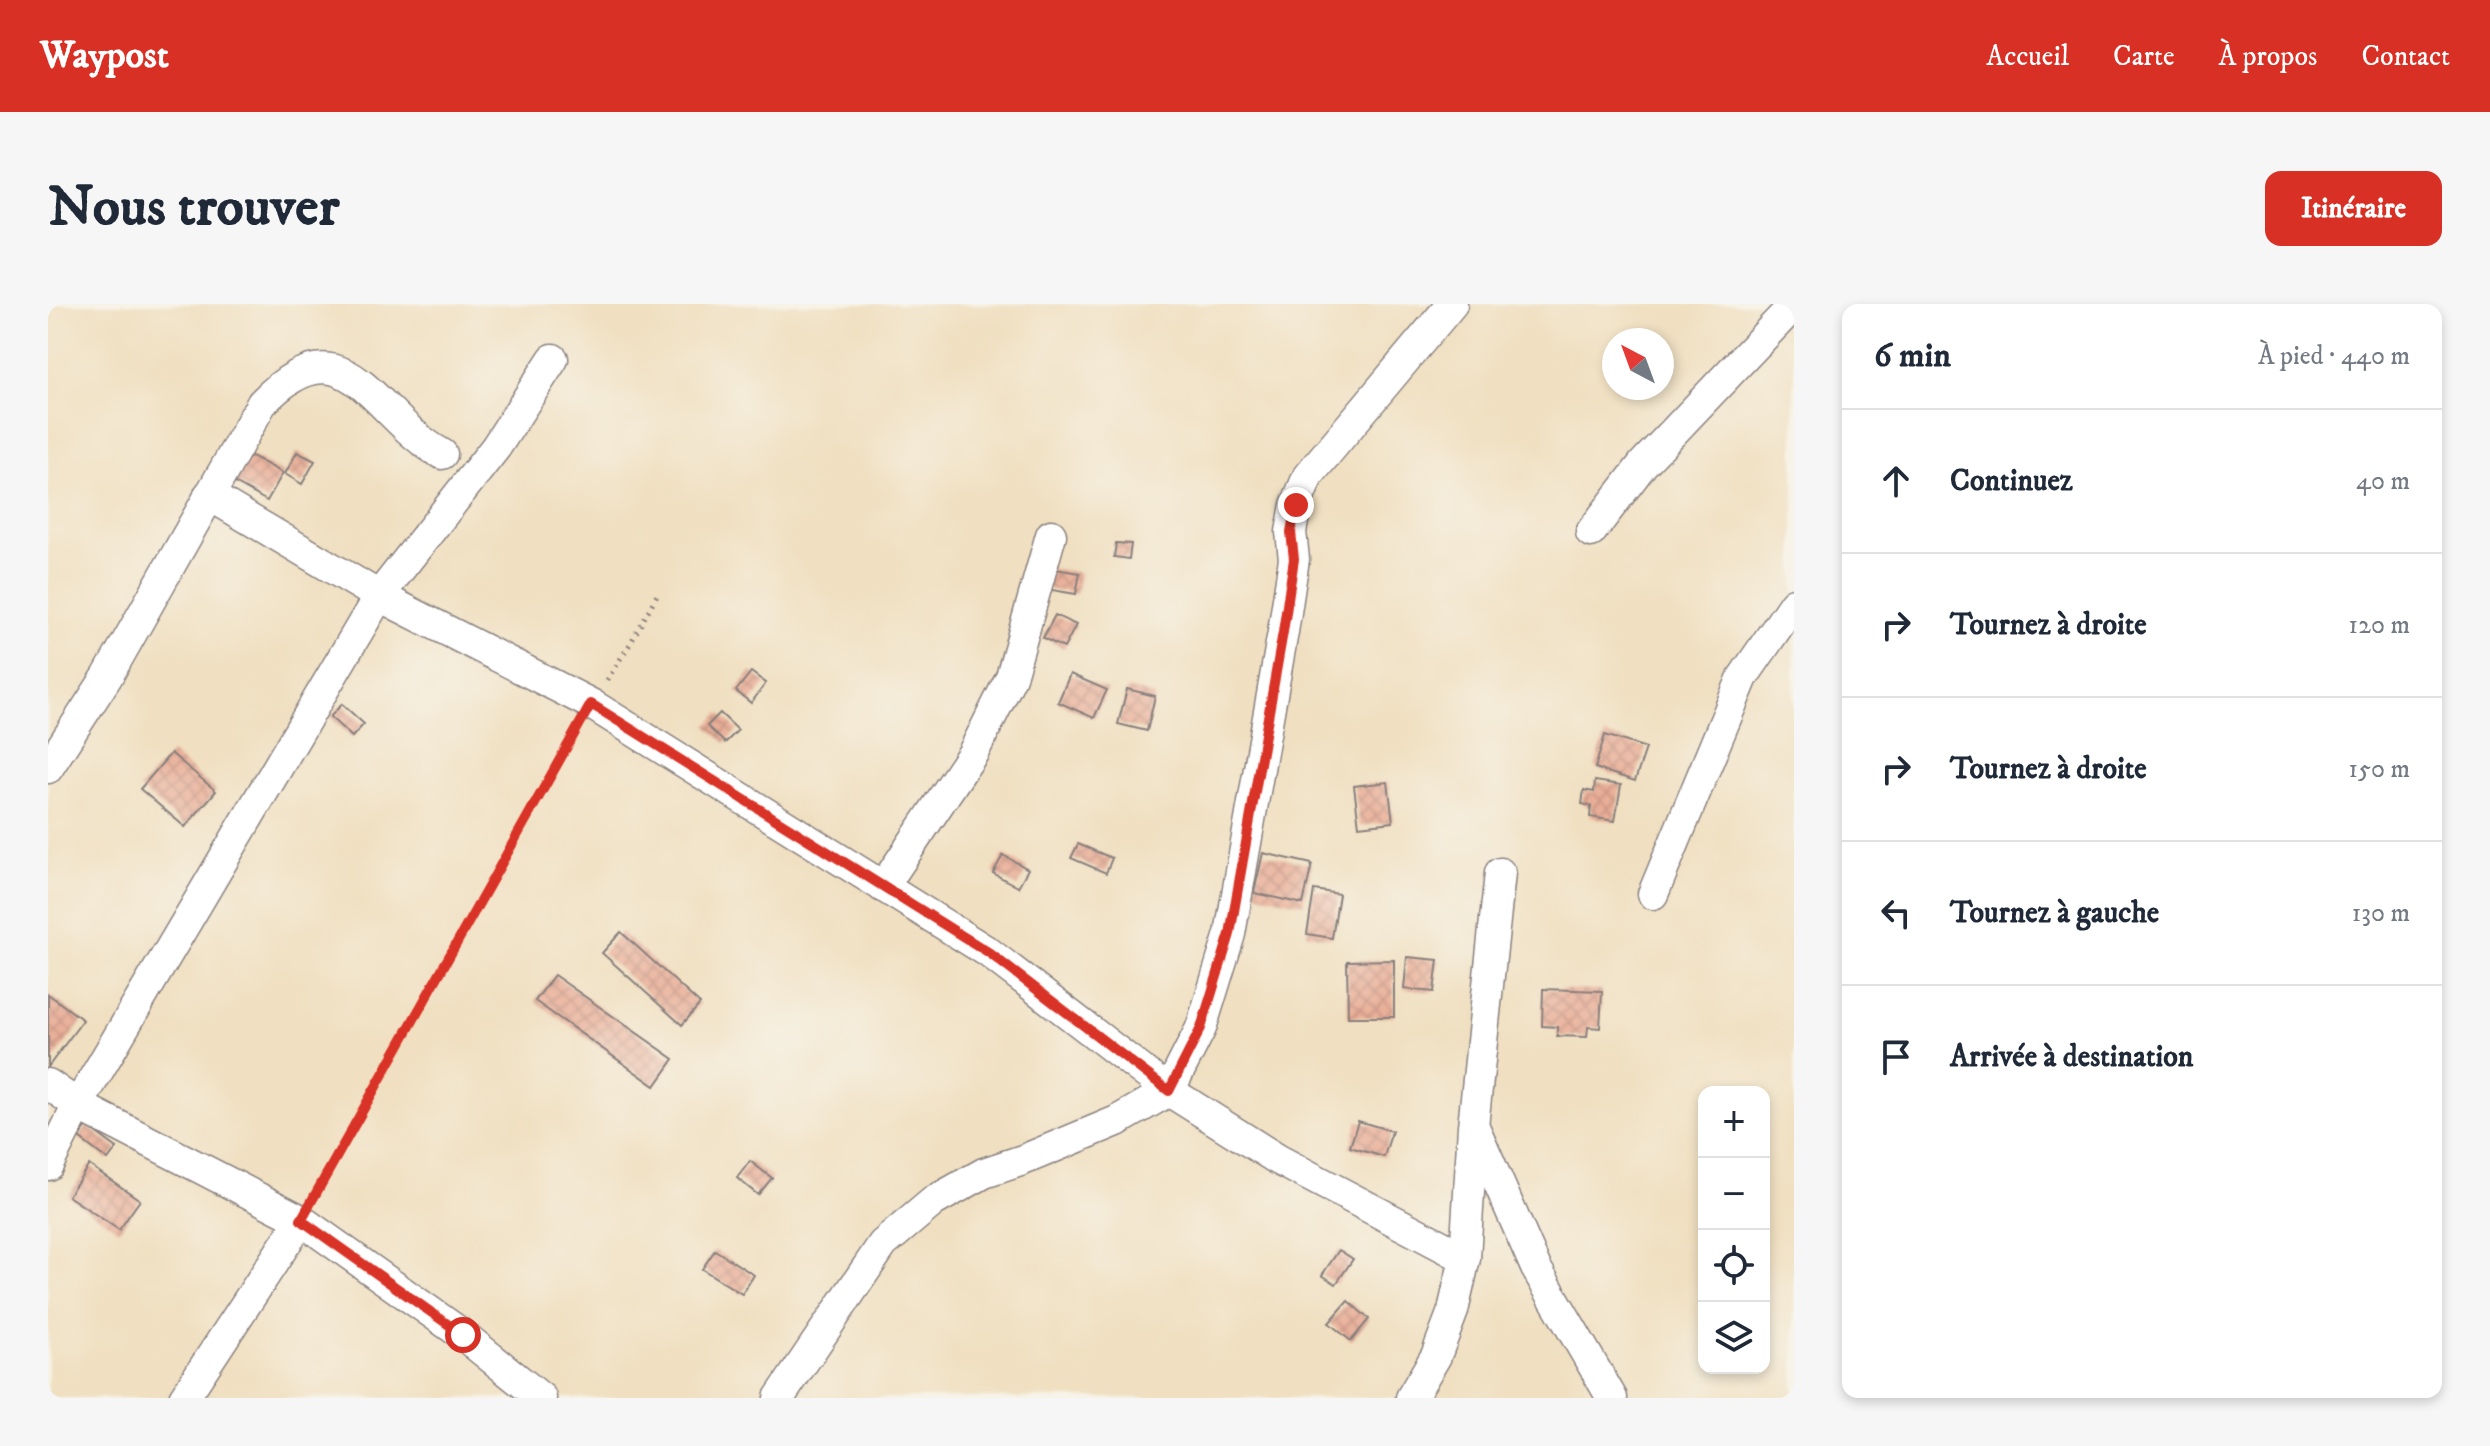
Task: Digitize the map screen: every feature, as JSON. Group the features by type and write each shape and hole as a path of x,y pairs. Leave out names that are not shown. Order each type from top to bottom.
{"street":[{"path":"779,1398 883,1244 934,1201 984,1173 1117,1121 1169,1091 1201,1028 1230,934 1283,632 1294,559 1291,532 1296,505 1308,476 1452,304"},
{"path":"1591,532 1643,464 1794,305"},
{"path":"48,1165 78,1105 379,596 496,447 553,359"},
{"path":"48,768 107,677 262,403 281,384 312,368 344,372 364,386 422,443 442,454"},
{"path":"209,495 379,596 591,704 988,952 1169,1091 1277,1159 1465,1258"},
{"path":"883,887 973,753 1011,677 1051,535"},
{"path":"1653,894 1743,677 1794,603"},
{"path":"1411,1398 1436,1356 1453,1311 1465,1258 1473,1126 1500,873"},
{"path":"48,1084 78,1105 301,1220 463,1335 541,1398"},
{"path":"1473,1126 1536,1268 1612,1398"},
{"path":"184,1398 301,1220"}],"path":[{"path":"301,1220 591,704 658,593"}],"building":[{"path":"240,450 283,473 267,501 224,477"},
{"path":"297,452 315,461 302,484 285,474"},
{"path":"1116,543 1131,544 1129,559 1114,557"},
{"path":"1049,568 1080,573 1076,594 1046,589"},
{"path":"1055,615 1076,625 1064,648 1043,638"},
{"path":"751,672 766,683 751,703 736,691"},
{"path":"1070,674 1107,690 1094,718 1058,702"},
{"path":"1127,689 1155,696 1147,731 1118,724"},
{"path":"342,704 364,724 352,737 330,717"},
{"path":"720,713 738,730 725,743 707,726"},
{"path":"1605,735 1646,748 1635,781 1595,768"},
{"path":"171,753 216,791 185,827 140,789"},
{"path":"1595,781 1621,785 1615,821 1590,817 1591,806 1582,804 1584,790 1594,792"},
{"path":"1388,782 1393,822 1359,826 1354,786"},
{"path":"1078,844 1112,858 1106,873 1071,858"},
{"path":"1263,853 1312,864 1303,904 1254,893"},
{"path":"1003,855 1028,869 1018,887 993,873"},
{"path":"1314,890 1339,894 1332,938 1307,934"},
{"path":"621,932 700,1004 682,1025 602,953"},
{"path":"1407,957 1438,960 1434,992 1404,989"},
{"path":"1394,960 1394,1017 1348,1017 1347,961"},
{"path":"554,975 674,1059 655,1086 535,1001"},
{"path":"1543,989 1602,991 1600,1028 1588,1027 1587,1037 1557,1036 1557,1027 1542,1026"},
{"path":"48,994 83,1020 48,1067"},
{"path":"1358,1121 1392,1131 1384,1157 1350,1147"},
{"path":"87,1126 117,1148 108,1160 79,1138"},
{"path":"750,1161 772,1178 758,1195 737,1178"},
{"path":"89,1165 140,1200 119,1230 68,1196"},
{"path":"715,1250 754,1275 742,1294 702,1269"},
{"path":"1339,1250 1353,1259 1336,1284 1322,1275"},
{"path":"1348,1301 1369,1319 1351,1341 1329,1323"}],"route":[{"path":"463,1335 301,1220 591,704 988,952 1169,1091 1201,1028 1230,934 1283,632 1294,559 1291,532 1296,505"}]}
